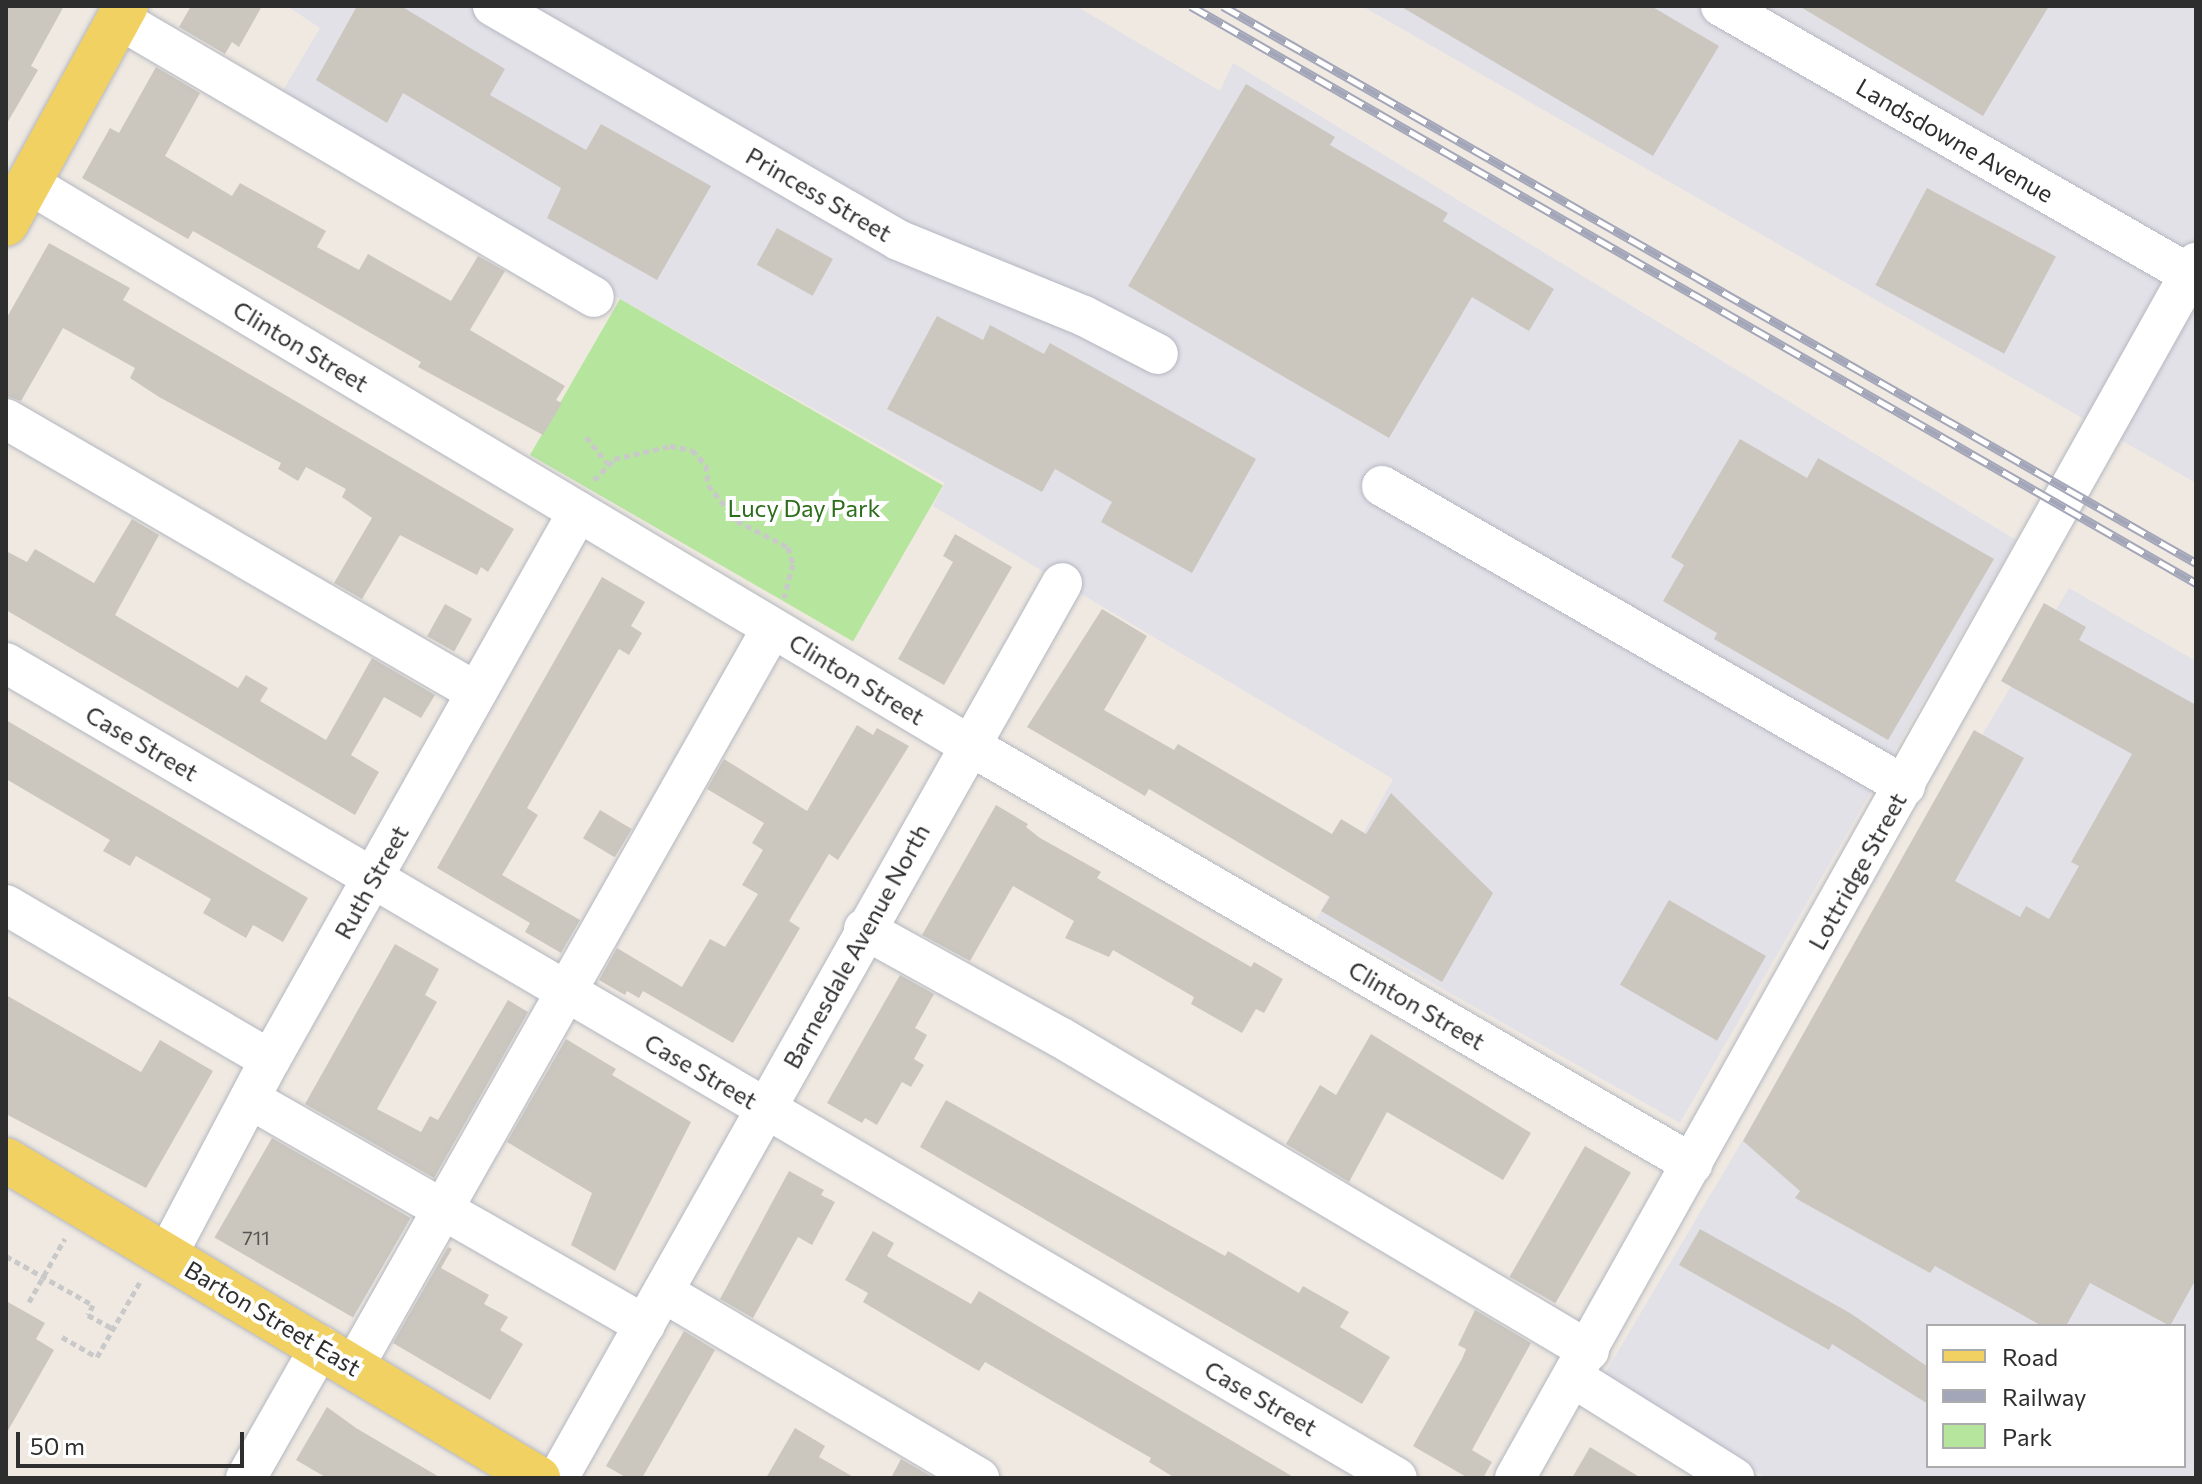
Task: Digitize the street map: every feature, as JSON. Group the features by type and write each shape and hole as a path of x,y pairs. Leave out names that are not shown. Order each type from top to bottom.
{"main road":[{"path":"6,224 123,12"},
{"name":"Barton Street East","path":"6,1160 538,1478"}],"street":[{"name":"Princess Street","path":"493,6 898,240 1084,316 1158,354"},
{"name":"Landsdowne Avenue","path":"1721,6 2193,269"},
{"path":"123,12 594,297"},
{"name":"Clinton Street","path":"28,183 969,745 1692,1164"},
{"name":"Lottridge Street","path":"1515,1478 1582,1364 2193,269"},
{"path":"6,419 476,692"},
{"path":"1382,486 1905,786"},
{"name":"Ruth Street","path":"167,1255 270,1060 578,512"},
{"name":"Barnesdale Avenue North","path":"558,1478 864,929 1062,583"},
{"path":"246,1478 444,1210 772,628"},
{"name":"Case Street","path":"6,663 1397,1478"},
{"path":"6,905 270,1060"},
{"path":"864,929 1060,1037 1582,1364 1734,1478"},
{"path":"250,1099 444,1210 654,1308 979,1478"}],"path":[{"path":"586,437 607,463"},
{"path":"578,512 607,463 670,446 700,456 708,485 737,521 781,541 792,555 791,572 772,628"},
{"path":"29,1302 61,1246"},
{"path":"6,1256 93,1305 88,1315 113,1329"},
{"path":"62,1337 97,1357 136,1290"}],"shaded area":[{"path":"287,6 1076,6 1220,91 1233,63 2016,540 1680,1123 1317,918 1393,779 933,506 945,483 620,299 269,114 320,28"},
{"path":"1362,6 2196,6 2196,483"},
{"path":"2069,588 2196,661 2196,1478 1766,1478 1604,1375"}],"green space":[{"name":"Lucy Day Park","path":"620,299 943,485 853,641 530,455"}],"building":[{"path":"6,6 64,6 31,66 38,70 6,125"},
{"path":"191,6 262,6 239,47 232,42 225,54 179,27"},
{"path":"357,6 401,6 505,69 490,95 586,150 601,124 711,186 657,280 547,218 561,188 403,93 387,123 316,80"},
{"path":"1400,6 1651,6 1719,46 1653,156"},
{"path":"1799,6 2049,6 1983,116"},
{"path":"156,67 200,93 165,156 232,196 240,183 326,231 317,247 359,270 368,254 451,301 478,256 505,271 470,330 565,386 556,400 562,403 543,435 418,367 421,362 193,231 188,239 82,178 110,128 119,133"},
{"path":"1246,84 1335,137 1330,145 1448,213 1443,221 1554,289 1529,331 1472,297 1389,438 1128,286"},
{"path":"1927,188 2056,257 2004,354 1875,285"},
{"path":"777,228 833,259 813,296 757,265"},
{"path":"49,243 130,288 123,300 514,529 488,572 481,567 477,575 400,535 362,599 334,583 372,518 342,497 346,489 306,467 298,481 278,469 281,463 159,397 130,378 135,368 63,328 21,401 6,396 6,319"},
{"path":"937,316 983,340 990,325 1044,354 1050,343 1256,459 1192,573 1101,522 1112,502 1055,469 1042,492 887,409"},
{"path":"1740,439 1807,478 1818,458 1994,559 1888,740 1714,639 1717,633 1663,601 1684,565 1671,557"},
{"path":"132,519 159,535 115,615 238,688 246,675 268,688 260,701 326,740 372,658 435,695 421,718 384,697 351,755 379,772 355,815 6,610 6,551 27,562 35,549 94,583"},
{"path":"955,534 1012,567 944,685 898,659 953,562 943,556"},
{"path":"602,577 645,602 631,626 642,633 629,655 619,649 527,808 538,815 502,875 580,920 561,953 525,932 530,923 437,868"},
{"path":"2044,603 2086,627 2079,640 2196,705 2196,1279 2171,1324 2090,1283 2067,1324 2038,1324 1935,1266 1930,1273 1795,1198 1800,1191 1743,1141 1974,730 2024,758 1955,881 2020,917 2026,906 2049,919 2079,866 2071,862 2132,754 2001,681"},
{"path":"445,604 472,619 454,651 427,636"},
{"path":"1102,609 1147,636 1104,710 1174,750 1178,744 1332,834 1341,819 1366,834 1391,793 1493,893 1442,982 1321,911 1330,897 1149,789 1145,796 1027,727"},
{"path":"6,720 308,898 283,942 253,925 246,938 203,913 211,899 136,856 130,866 103,851 110,840 6,779"},
{"path":"857,725 873,735 877,728 909,746 838,860 829,854 789,921 800,928 733,1043 643,991 639,998 627,991 625,995 599,980 617,948 682,987 710,939 725,947 758,894 742,885 763,850 752,843 764,823 707,789 724,759 807,811"},
{"path":"996,805 1028,824 1026,827 1040,838 1101,872 1097,878 1251,967 1254,962 1283,979 1264,1013 1256,1009 1242,1033 1191,1004 1194,997 1113,950 1109,957 1065,938 1074,921 1013,886 970,961 922,935"},
{"path":"600,810 632,829 615,857 583,838"},
{"path":"1669,900 1766,956 1717,1041 1620,985"},
{"path":"395,944 439,969 425,995 437,1002 377,1109 421,1132 430,1116 438,1120 508,1000 528,1012 434,1178 305,1104"},
{"path":"900,975 934,994 915,1028 927,1035 914,1059 924,1065 911,1087 902,1082 877,1125 865,1118 862,1123 827,1103"},
{"path":"6,995 141,1072 160,1040 213,1071 146,1188 6,1114"},
{"path":"1371,1034 1531,1133 1503,1180 1387,1112 1349,1182 1286,1144 1320,1085 1336,1095"},
{"path":"566,1039 616,1069 612,1075 691,1122 615,1271 571,1245 592,1193 507,1142"},
{"path":"946,1100 1225,1256 1228,1251 1299,1293 1303,1286 1349,1312 1340,1327 1390,1357 1362,1404 920,1147"},
{"path":"272,1138 411,1218 353,1318 215,1238"},
{"path":"1585,1146 1631,1172 1555,1303 1510,1277"},
{"path":"789,1171 824,1190 821,1195 835,1202 812,1245 798,1237 753,1318 720,1299"},
{"path":"1700,1229 1850,1313 1926,1366 1926,1403 1832,1344 1829,1350 1679,1265"},
{"path":"873,1231 894,1243 887,1256 971,1304 979,1291 1295,1478 1175,1478 1149,1462 1151,1458 985,1362 979,1371 863,1302 868,1293 845,1280"},
{"path":"448,1247 452,1249 441,1268 489,1295 484,1304 508,1317 500,1330 523,1344 490,1400 393,1343"},
{"path":"6,1301 45,1323 36,1339 54,1350 6,1434"},
{"path":"1475,1310 1531,1343 1472,1450 1492,1462 1483,1478 1468,1478 1413,1446 1462,1359 1466,1349 1458,1345"},
{"path":"684,1331 715,1350 642,1478 627,1478 606,1466"},
{"path":"327,1407 356,1428 441,1478 327,1478 296,1460"},
{"path":"795,1428 825,1446 819,1457 855,1478 766,1478"},
{"path":"1590,1447 1641,1478 1572,1478"},
{"path":"901,1459 934,1478 891,1478"}],"railway":[{"path":"1191,6 2196,583"},
{"path":"1223,6 2196,563"}]}
